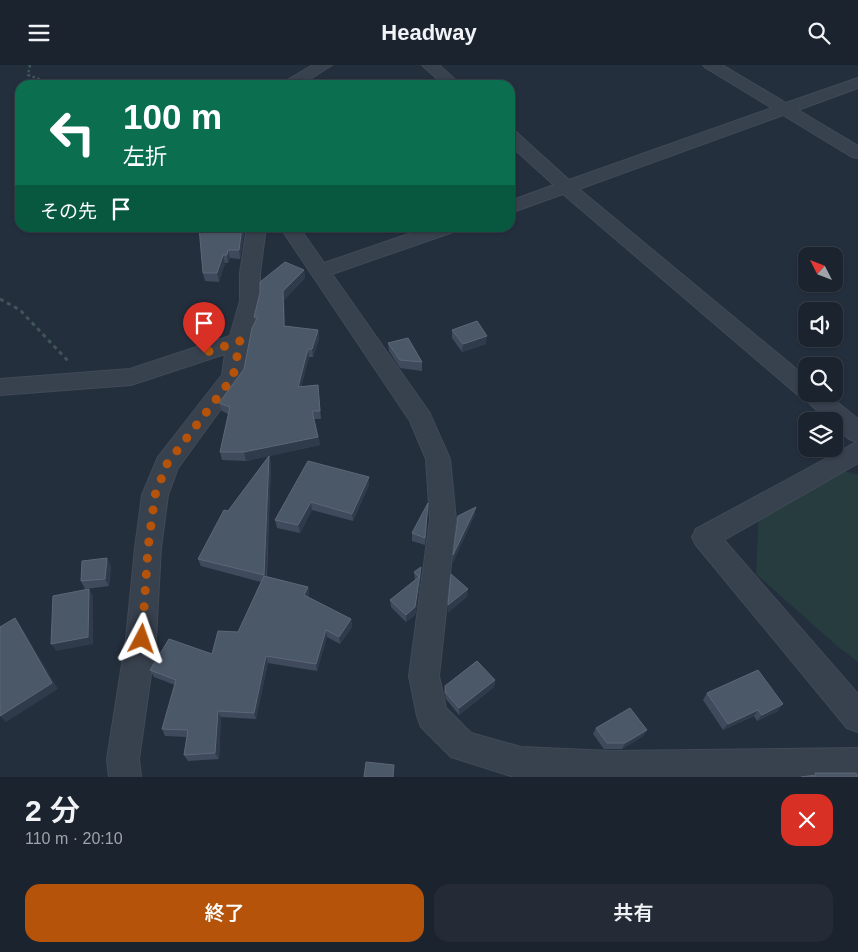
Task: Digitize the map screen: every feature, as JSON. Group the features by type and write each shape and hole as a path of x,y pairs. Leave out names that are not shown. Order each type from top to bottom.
{"street":[{"path":"298,80 324,65"},
{"path":"430,65 447,80"},
{"path":"711,65 858,153"},
{"path":"515,205 858,83"},
{"path":"515,141 567,188 798,382"},
{"path":"125,777 123,759 142,639 148,548 155,495 167,464 233,377 250,301 250,273 256,232"},
{"path":"293,232 421,418 438,459 443,519 424,676 432,716 462,746 521,763 612,767 858,764"},
{"path":"320,271 435,232"},
{"path":"0,387 131,377 240,341"},
{"path":"821,402 858,433"},
{"path":"858,451 705,537 858,717"}],"path":[{"path":"30,65 28,75 42,80"},
{"path":"0,299 20,309 86,381"}],"green space":[{"path":"826,466 858,475 858,662 837,646 756,574 759,512"}],"building":[{"path":"199,232 241,232 239,250 228,250 227,255 223,255 217,273 203,273"},
{"path":"285,262 304,270 283,291 284,326 318,330 312,349 308,349 298,387 318,385 320,411 312,411 318,437 244,452 220,452 230,407 219,403 244,369 252,328 258,317 254,317 260,293 260,282"},
{"path":"477,321 487,336 463,344 452,330"},
{"path":"408,338 422,362 400,360 388,343"},
{"path":"269,456 264,575 198,559 224,510 228,511"},
{"path":"308,461 369,477 352,514 311,502 298,525 275,520"},
{"path":"428,503 425,538 412,533"},
{"path":"476,507 453,555 458,516"},
{"path":"107,558 105,579 81,581 82,561"},
{"path":"421,567 415,607 406,615 390,600 419,577 414,572"},
{"path":"451,574 468,589 448,605"},
{"path":"264,576 308,587 304,595 351,619 339,637 326,630 316,664 266,656 254,713 218,711 215,753 184,755 188,730 162,729 176,680 150,670 169,639 212,654 218,631 238,632"},
{"path":"89,589 88,637 51,644 53,596"},
{"path":"15,618 52,683 0,716 0,627"},
{"path":"477,661 495,680 459,708 446,693 445,686"},
{"path":"758,670 783,704 762,715 758,710 728,724 707,693"},
{"path":"630,708 647,730 625,743 607,743 596,728"},
{"path":"366,762 394,765 393,777 364,777"},
{"path":"815,773 856,773 858,777 801,777 816,775"}],"route":[{"path":"142,639 148,548 155,495 167,464 233,377 240,341 204,353"}]}
